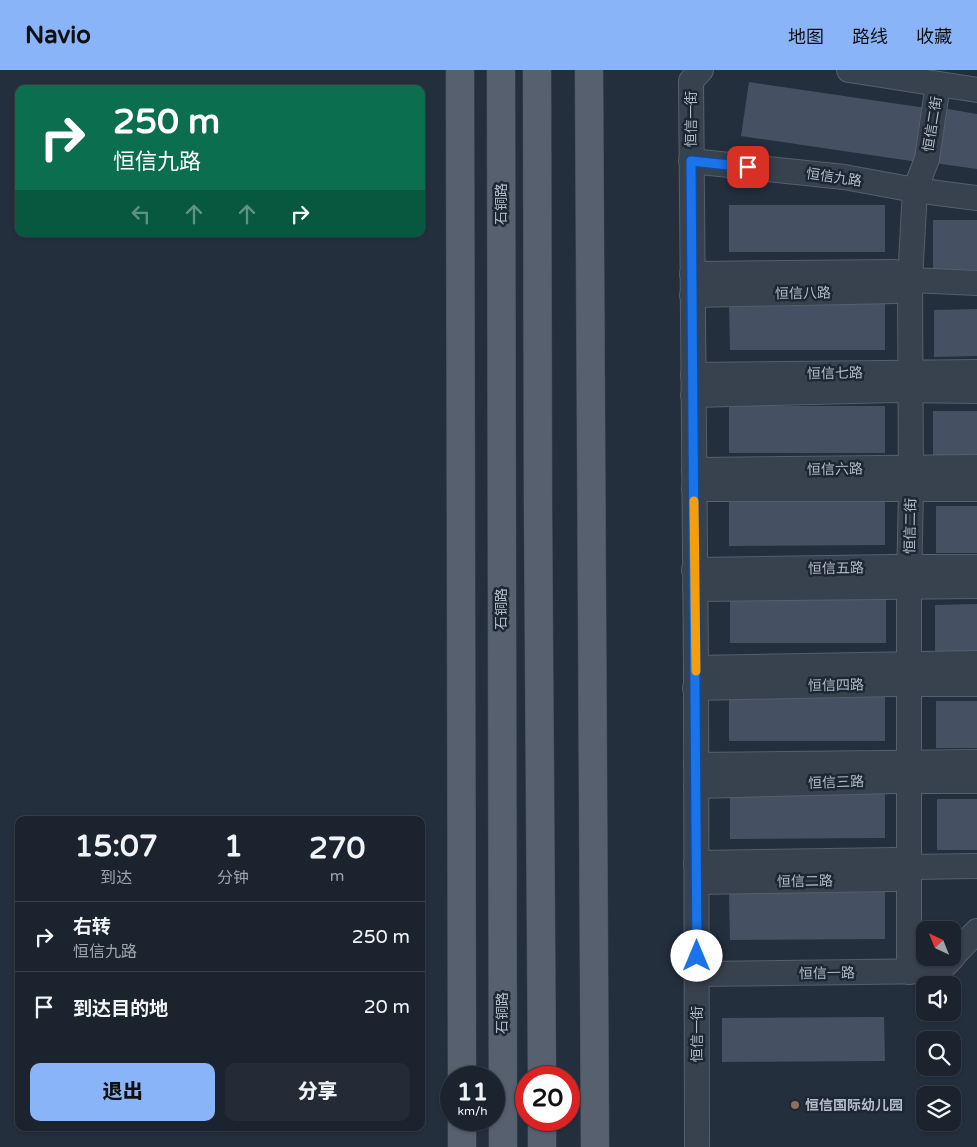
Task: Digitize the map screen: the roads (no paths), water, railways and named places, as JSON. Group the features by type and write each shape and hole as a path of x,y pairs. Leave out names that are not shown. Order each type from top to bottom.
{"main road":[{"path":"460,70 462,1066"},
{"name":"石铜路","path":"500,70 503,1147"},
{"path":"538,70 538,498 542,1066"},
{"path":"589,70 595,1147"},
{"path":"462,1131 462,1147"},
{"path":"542,1131 542,1147"}],"lane":[{"path":"849,70 977,90"},
{"name":"恒信一街","path":"696,75 691,161 697,1147"},
{"name":"恒信二街","path":"909,972 910,280 915,190 927,160 938,84"},
{"name":"恒信九路","path":"691,161 844,177 915,190 977,198"},
{"path":"910,280 977,283"},
{"name":"恒信八路","path":"692,284 896,291 910,280"},
{"name":"恒信七路","path":"693,385 910,381 977,372"},
{"name":"恒信七路","path":"910,381 977,390"},
{"name":"恒信六路","path":"694,480 910,478 977,467"},
{"name":"恒信六路","path":"910,478 977,489"},
{"name":"恒信五路","path":"694,580 909,576 977,567"},
{"name":"恒信五路","path":"909,576 977,586"},
{"name":"恒信四路","path":"695,678 909,674 977,663"},
{"name":"恒信四路","path":"909,674 977,684"},
{"name":"恒信三路","path":"696,776 909,771 977,762"},
{"name":"恒信三路","path":"909,771 977,781"},
{"name":"恒信二路","path":"696,873 895,879 909,867 977,866"},
{"name":"恒信一路","path":"961,948 977,931"},
{"name":"恒信一路","path":"697,974 909,972 939,971 944,966"}],"place":[{"name":"恒信国际幼儿园","path":"795,1105"}]}
